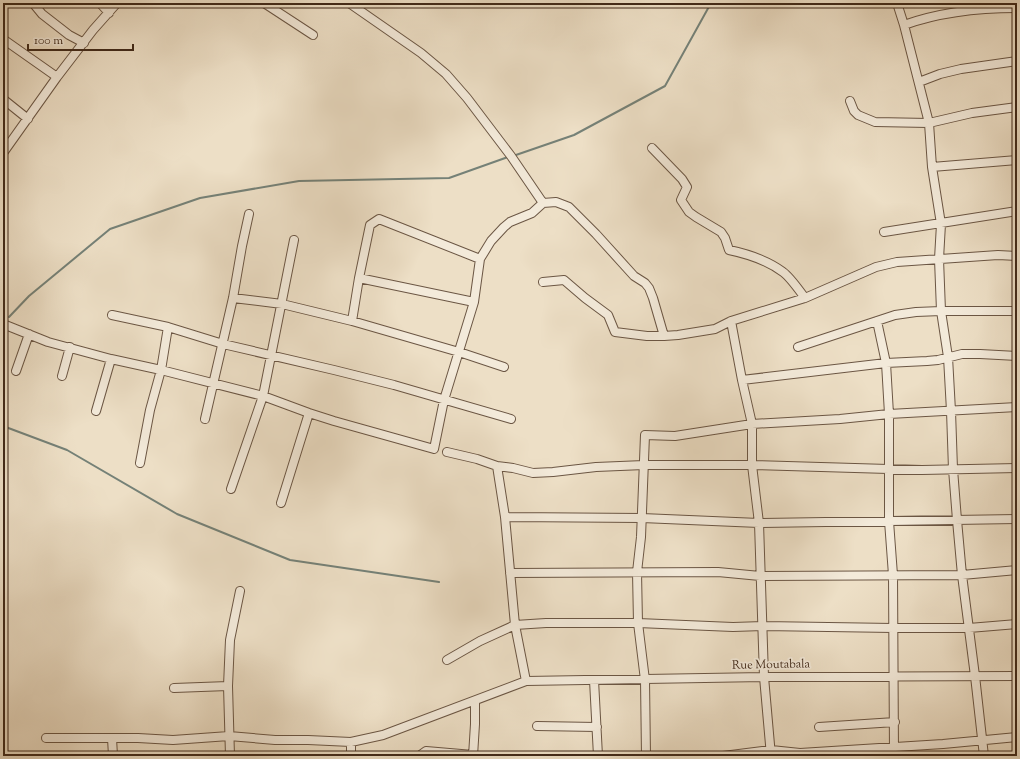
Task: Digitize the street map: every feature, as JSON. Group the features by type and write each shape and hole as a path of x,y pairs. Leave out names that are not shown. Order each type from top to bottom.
{"street":[{"path":"33,3 42,14 69,35 84,43"},
{"path":"100,3 108,13"},
{"path":"3,152 57,77 93,30 117,3"},
{"path":"264,3 313,35"},
{"path":"349,3 421,53 446,74 467,98 512,156 543,203"},
{"path":"897,3 929,123 932,167 941,224 939,259 941,311 948,357 957,520 984,756"},
{"path":"904,25 917,20 943,14 982,9 1017,8"},
{"path":"3,39 57,77"},
{"path":"919,82 940,74 961,69 1017,61"},
{"path":"3,99 28,119"},
{"path":"850,101 854,111 858,115 875,122 929,123 972,113 1017,107"},
{"path":"652,148 682,179 687,187 682,200 689,212 721,232 725,238 729,250 744,253 764,261 784,272 805,298"},
{"path":"932,167 1017,160"},
{"path":"3,324 48,342 263,396 334,421 434,448 444,400 453,375 474,302 480,259 491,241 510,222 532,213 543,203 556,202 568,207 596,234 634,276 650,288 664,336"},
{"path":"884,232 1017,211"},
{"path":"205,419 233,298 249,214"},
{"path":"352,321 370,225 379,219 480,259"},
{"path":"231,489 263,396 294,240"},
{"path":"543,282 564,280 584,298 608,315 615,332 647,336 664,336 714,329 731,321 805,298 876,267 897,262 998,255 1017,256"},
{"path":"359,278 474,302"},
{"path":"233,298 282,304 352,321 459,352 504,367"},
{"path":"798,347 895,315 941,311 1017,311"},
{"path":"112,316 168,327 223,344 386,383 511,419"},
{"path":"731,321 752,424 752,464 759,523 764,677 771,753"},
{"path":"877,321 886,363 889,414 889,521 893,575 894,756"},
{"path":"140,463 150,410 161,370 168,327"},
{"path":"16,371 29,334"},
{"path":"62,376 70,347"},
{"path":"742,380 886,363 927,362 962,354 1017,356"},
{"path":"96,411 111,359"},
{"path":"646,756 645,680 638,623 638,572 642,518 645,435 675,436 752,424 840,419 889,414 1017,407"},
{"path":"281,503 309,413"},
{"path":"447,452 477,459 497,466 533,473 596,467 644,465 752,464 889,469 1017,468"},
{"path":"46,738 138,738 173,740 229,736 275,740 350,742 383,735 526,681 515,625 505,517 497,466"},
{"path":"505,517 642,518 759,523 1017,519"},
{"path":"510,573 718,572 760,576 962,574 1017,570"},
{"path":"230,756 228,686 230,640 240,591"},
{"path":"447,660 480,641 515,625 546,623 638,623 893,628 969,628 1017,624"},
{"name":"Rue Moutabala","path":"526,681 764,677 1017,676"},
{"path":"594,680 598,756"},
{"path":"174,688 228,686"},
{"path":"419,756 426,751 473,756 476,701"},
{"path":"819,727 894,722"},
{"path":"537,726 597,727"},
{"path":"723,756 943,744 1017,737"},
{"path":"112,738 113,756"},
{"path":"350,742 351,756"}],"waterway":[{"path":"513,156 574,135 665,86 711,3"},
{"path":"9,317 29,296 110,229 200,198 299,181 449,178 508,157"},
{"path":"3,426 67,450 177,514 290,560 439,582"}]}
